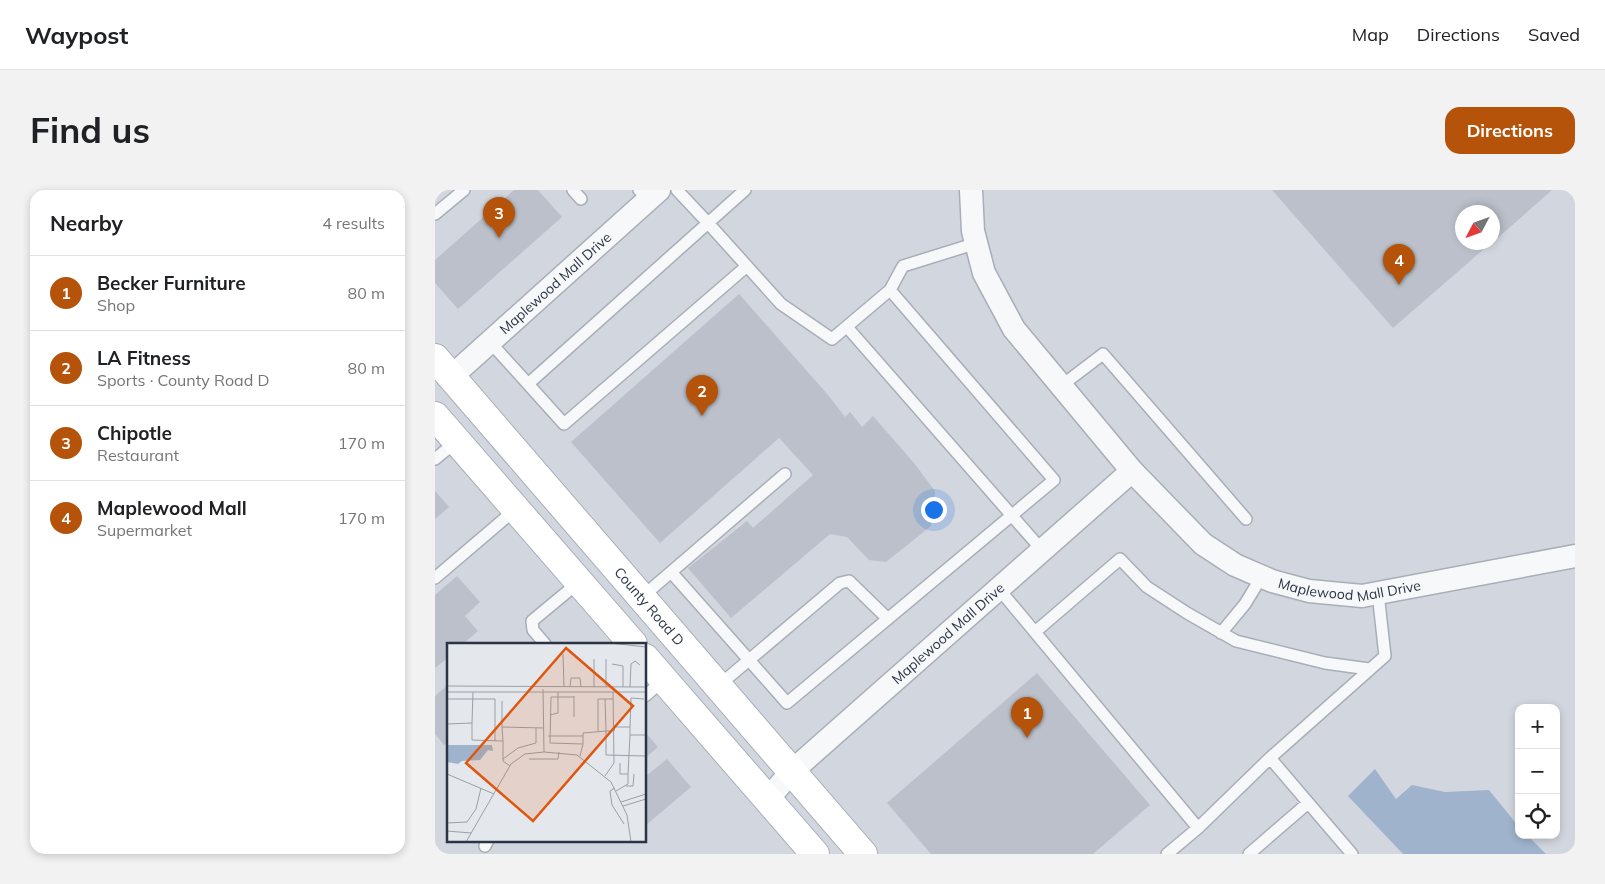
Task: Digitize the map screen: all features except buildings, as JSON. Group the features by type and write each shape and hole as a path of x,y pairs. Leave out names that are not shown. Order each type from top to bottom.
{"street":[{"name":"Maplewood Mall Drive","path":"443,367 490,342 659,190"},
{"name":"Maplewood Mall Drive","path":"971,190 973,230 985,273 1014,329 1132,471 1203,544 1235,565 1272,581 1309,591 1362,596 1575,556"},
{"name":"County Road D","path":"443,367 863,854"},
{"path":"435,416 632,643"},
{"name":"Maplewood Mall Drive","path":"767,799 791,772 1132,471"},
{"path":"646,671 654,688 767,799 815,854"}],"lane":[{"path":"435,214 464,190"},
{"path":"573,190 581,199"},
{"path":"677,190 781,304 832,339 890,290 903,266 977,244"},
{"path":"528,384 745,190"},
{"path":"490,342 564,424 747,266"},
{"path":"671,572 787,703 1054,480 890,290"},
{"path":"847,327 1042,550"},
{"path":"1061,386 1103,354 1246,519"},
{"path":"435,459 457,441"},
{"path":"642,597 785,474"},
{"path":"435,578 515,508"},
{"path":"1035,632 1120,559 1147,587 1187,613 1237,641 1325,663 1369,669"},
{"path":"1221,633 1245,604 1261,576"},
{"path":"718,686 840,583 849,580 888,619"},
{"path":"544,643 533,630 532,621 579,582"},
{"path":"999,588 1197,828"},
{"path":"1167,854 1270,758 1385,656 1378,593"},
{"path":"1270,758 1352,854"},
{"path":"1249,854 1307,802"}],"shaded area":[{"path":"435,190 1575,190 1575,854 435,854"}],"water":[{"path":"1375,769 1396,799 1412,785 1445,792 1489,790 1515,822 1515,839 1531,839 1546,854 1403,854 1348,796"}],"place":[{"name":"Chipotle","path":"499,238"},
{"name":"Maplewood Mall","path":"1399,285"},
{"name":"LA Fitness","path":"702,416"},
{"name":"Becker Furniture","path":"1027,738"}]}
